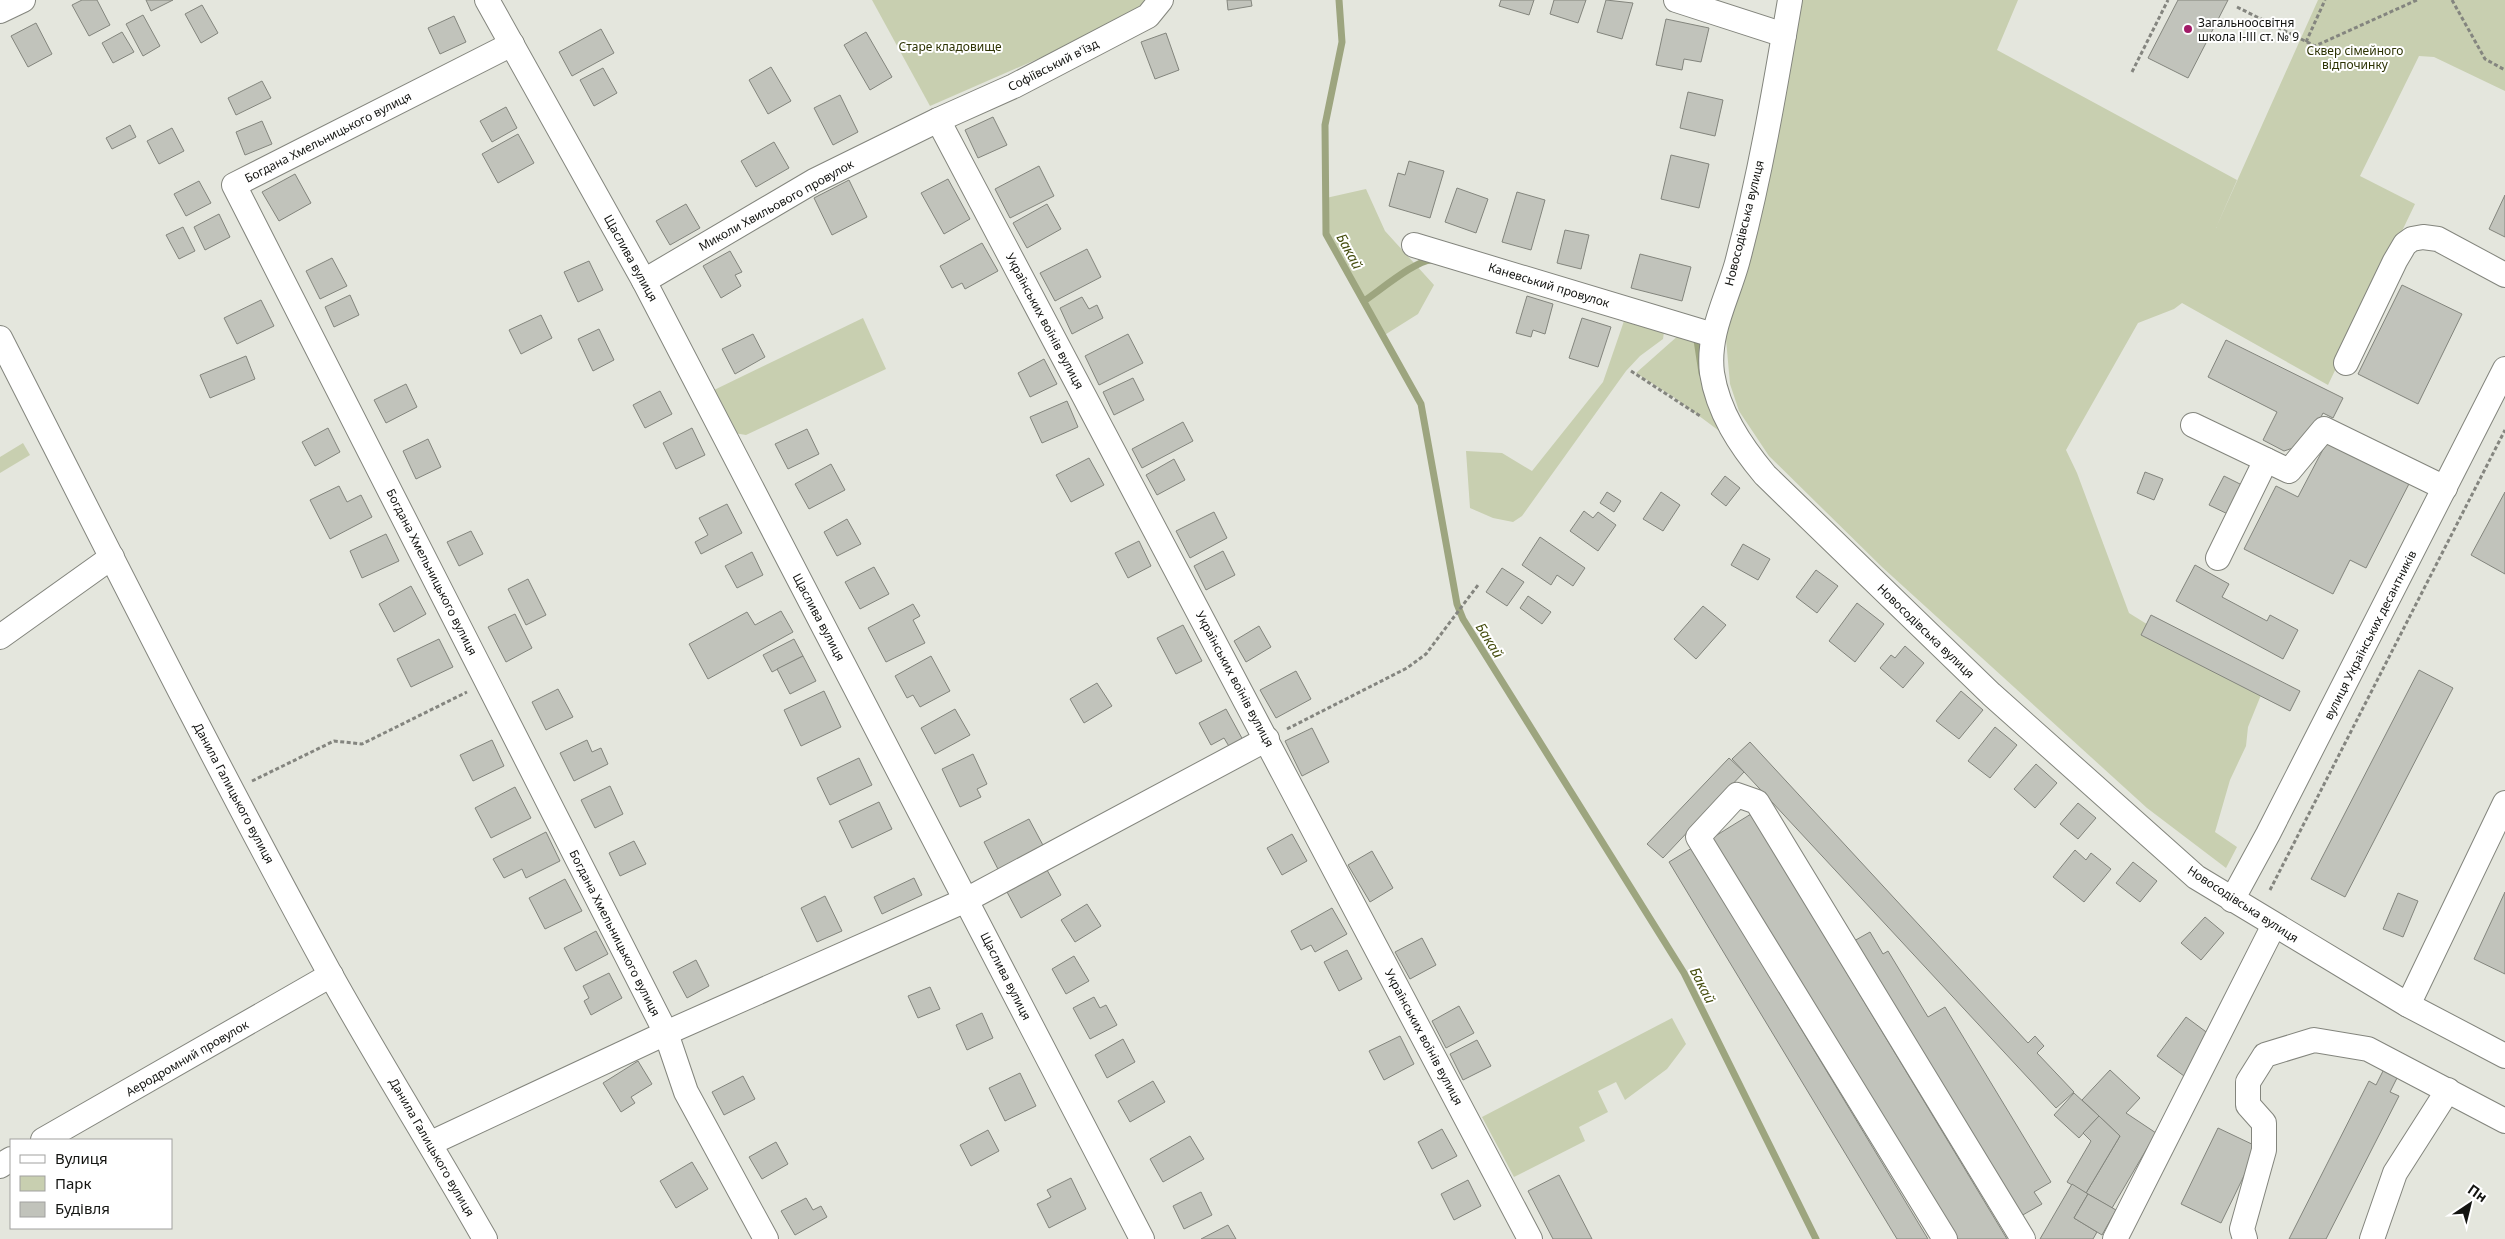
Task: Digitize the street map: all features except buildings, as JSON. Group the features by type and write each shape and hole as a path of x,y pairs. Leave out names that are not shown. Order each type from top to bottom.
{"street":[{"path":"0,11 22,0"},
{"name":"Щаслива вулиця","path":"487,0 644,281 1142,1239"},
{"name":"Софіївський в'їзд","path":"938,120 1014,86 1148,16 1161,0"},
{"path":"1676,0 1784,36"},
{"name":"Новосодівська вулиця","path":"1790,0 1736,264 1713,335 1712,371 1717,395 1739,442 1765,476 1998,700 2196,877 2408,1004 2505,1056"},
{"name":"Богдана Хмельницького вулиця","path":"512,44 234,184 666,1033 686,1092 766,1239"},
{"name":"Миколи Хвильового провулок","path":"644,281 814,181 938,120"},
{"name":"Українських воїнів вулиця","path":"938,120 1530,1239"},
{"path":"2346,363 2395,261 2405,244 2412,240 2424,237 2438,239 2505,274"},
{"name":"Каневський провулок","path":"1414,245 1713,335"},
{"name":"Данила Галицького вулиця","path":"0,338 232,791 331,975 431,1143 485,1239"},
{"name":"вулиця Українських десантників","path":"2232,900 2505,369"},
{"path":"2193,425 2289,471 2324,429 2445,488"},
{"path":"2218,558 2266,460"},
{"path":"0,637 112,557"},
{"path":"431,1143 666,1033 966,900 1267,739"},
{"path":"1945,1239 1698,837 1737,795 1758,802 2023,1239"},
{"path":"2408,1004 2505,803"},
{"path":"2114,1239 2274,925"},
{"name":"Аеродромний провулок","path":"45,1139 331,975"},
{"path":"2244,1239 2242,1229 2264,1150 2264,1123 2248,1105 2248,1082 2265,1055 2314,1040 2368,1049 2505,1121"},
{"path":"2372,1239 2395,1173 2448,1090"}],"path":[{"path":"2132,72 2168,0"},
{"path":"2306,42 2325,0"},
{"path":"2237,7 2316,46 2417,0"},
{"path":"2452,0 2485,59 2505,70"},
{"path":"1632,371 1707,421"},
{"path":"2270,890 2505,430"},
{"path":"1267,739 1407,668 1426,654 1478,586"},
{"path":"232,791 334,741 362,744 487,682"}],"green space":[{"name":"Старе кладовище","path":"872,0 1152,0 1127,20 930,106"},
{"name":"Сквер сімейного відпочинку","path":"1801,0 2018,0 1997,50 2237,180 2216,228 2318,0 2505,0 2505,91 2434,57 2419,56 2360,176 2415,204 2328,385 2182,303 2174,309 2138,323 2066,450 2077,473 2129,613 2261,695 2248,727 2246,746 2230,780 2215,832 2237,847 2226,868 2147,808 1882,567 1769,456 1739,411 1730,384 1725,328"},
{"path":"1366,189 1385,231 1434,285 1418,314 1383,336 1326,234 1326,198"},
{"path":"863,318 886,369 746,435 734,433 712,391"},
{"path":"1624,321 1664,332 1663,339 1640,356 1626,371 1522,516 1513,522 1493,518 1470,508 1466,451 1502,453 1532,471 1603,382"},
{"path":"1680,334 1697,340 1700,364 1706,387 1722,433 1675,398 1636,373"},
{"path":"23,443 30,455 0,473 0,457"},
{"path":"1672,1018 1686,1044 1667,1069 1625,1100 1616,1082 1598,1091 1608,1112 1579,1127 1585,1141 1514,1177 1482,1117"}],"waterway":[{"name":"Бакай","path":"1339,0 1342,42 1325,125 1326,234 1421,404 1457,604 1463,619 1684,973 1816,1239"},
{"path":"1364,301 1418,264 1433,260"},
{"path":"1692,338 1697,340 1702,373"}],"place":[{"name":"Загальноосвітня школа І-ІІІ ст. № 9","path":"2188,29"}]}
